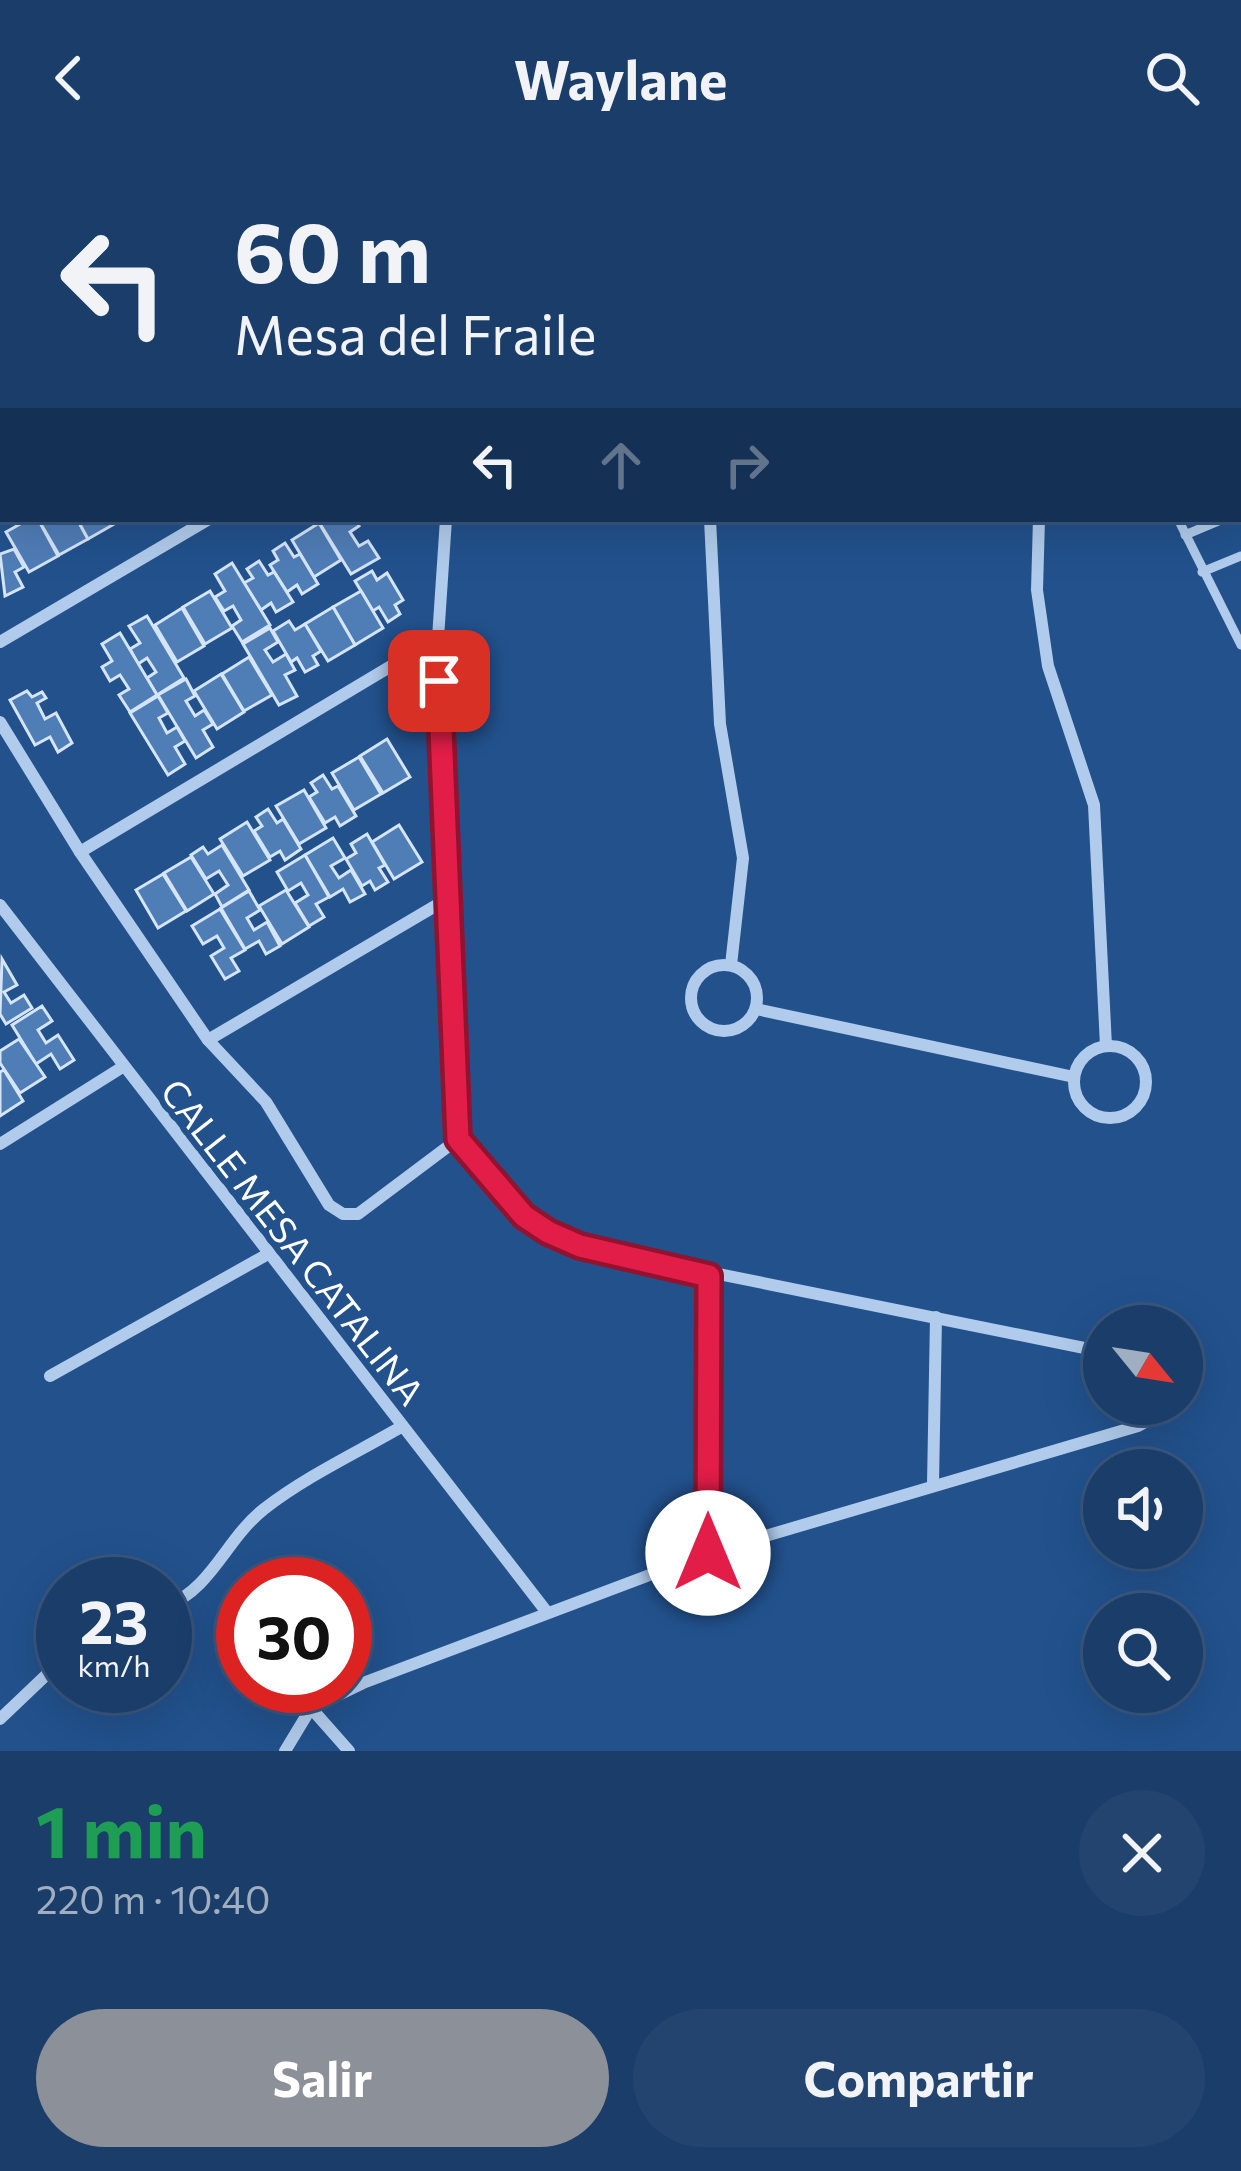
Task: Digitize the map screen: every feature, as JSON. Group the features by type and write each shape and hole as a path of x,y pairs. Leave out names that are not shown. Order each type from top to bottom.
{"street":[{"path":"0,642 204,522"},
{"path":"446,522 438,638 458,1139 524,1216 580,1246 709,1276 1083,1348"},
{"path":"710,522 720,724 743,858 731,965"},
{"path":"1039,522 1037,590 1048,666 1094,806 1106,1046"},
{"path":"80,853 438,638"},
{"name":"CALLE MESA CATALINA","path":"0,722 80,853 208,1040 266,1102 329,1205 343,1214 358,1214 458,1139"},
{"path":"208,1040 447,899"},
{"name":"CALLE MESA CATALINA","path":"0,905 121,1068 545,1611"},
{"path":"731,965 750,977 756,1009 730,1031 718,1031 698,1020 690,998 692,986 708,969 731,965"},
{"path":"756,1009 1074,1077"},
{"path":"1106,1046 1120,1047 1142,1063 1146,1090 1130,1113 1118,1118 1090,1114 1075,1092 1079,1062 1106,1046"},
{"path":"0,1144 121,1068"},
{"path":"50,1376 268,1254"},
{"path":"708,1553 709,1276"},
{"path":"933,1484 936,1317"},
{"path":"372,1683 545,1611 708,1553 1113,1434 1130,1425"},
{"path":"192,1590 203,1583 236,1534 266,1508 401,1426"},
{"path":"0,1719 36,1685"},
{"path":"284,1751 308,1713"},
{"path":"315,1713 349,1751"}],"lane":[{"path":"1179,522 1241,645"},
{"path":"1185,535 1216,522"},
{"path":"1202,572 1241,556"}],"building":[{"path":"24,522 40,522 58,556 29,572 6,532"},
{"path":"40,522 79,522 88,539 59,555"},
{"path":"79,522 116,522 116,523 88,539"},
{"path":"319,522 357,522 359,526 350,532 359,546 368,541 379,558 351,574"},
{"path":"319,523 341,560 314,577 292,540"},
{"path":"285,543 294,557 300,554 318,584 302,594 297,585 287,592 270,565 278,560 273,551"},
{"path":"14,549 24,567 15,572 23,587 5,596 0,554"},
{"path":"259,561 268,575 274,572 293,602 276,612 271,603 261,610 244,583 253,578 247,569"},
{"path":"232,563 270,625 242,642 232,626 241,620 233,606 224,611 215,597 225,591 215,574"},
{"path":"372,571 377,580 387,573 403,600 395,605 400,614 388,622 379,607 373,611 355,581"},
{"path":"210,591 232,628 205,644 183,607"},
{"path":"361,591 383,628 355,645 333,607"},
{"path":"333,607 355,645 328,661 305,624"},
{"path":"182,608 204,646 177,662 155,625"},
{"path":"147,616 184,678 157,695 147,678 156,672 147,658 138,664 130,649 140,643 129,626"},
{"path":"289,621 295,630 305,624 321,651 313,656 318,665 305,672 297,658 291,662 273,631"},
{"path":"270,628 278,642 265,650 273,662 286,654 295,670 285,675 297,696 279,705 243,644"},
{"path":"120,633 157,695 130,712 119,695 129,689 120,675 110,681 102,667 112,661 102,644"},
{"path":"249,657 272,695 244,711 222,674"},
{"path":"221,674 244,712 217,729 194,691"},
{"path":"186,679 195,696 186,701 195,716 204,710 213,724 203,730 213,747 196,758 158,695"},
{"path":"27,691 32,697 42,692 46,698 37,703 45,719 56,713 72,743 58,752 50,737 35,745 10,700"},
{"path":"158,696 168,713 159,718 167,733 177,727 185,741 175,747 185,764 168,775 130,713"},
{"path":"387,739 410,777 383,793 360,756"},
{"path":"359,757 381,794 354,810 332,773"},
{"path":"323,775 332,789 338,786 356,816 340,826 335,817 325,823 309,797 317,792 311,783"},
{"path":"304,790 326,828 299,844 276,806"},
{"path":"268,809 277,823 283,819 301,849 285,860 280,851 270,857 254,831 262,826 256,817"},
{"path":"247,822 270,860 243,876 220,839"},
{"path":"399,825 422,862 394,879 372,842"},
{"path":"367,834 385,865 379,868 388,882 375,890 370,881 362,886 346,859 356,853 351,844"},
{"path":"333,838 345,858 331,866 339,878 351,870 365,894 350,902 343,889 330,897 305,855"},
{"path":"222,845 249,890 222,907 215,894 228,885 219,871 206,879 191,855 203,847 208,854"},
{"path":"305,855 329,897 316,904 324,917 309,926 295,903 308,895 301,883 288,891 277,872"},
{"path":"191,857 214,894 187,911 164,873"},
{"path":"163,874 186,911 158,928 136,890"},
{"path":"286,890 309,927 282,944 259,906"},
{"path":"249,891 260,910 247,918 254,930 267,922 280,946 266,954 259,941 245,949 221,908"},
{"path":"220,909 245,950 231,958 239,971 225,979 211,956 224,948 217,936 203,944 192,926"},
{"path":"2,959 17,985 4,992 11,1003 24,995 32,1008 6,1024 0,1014"},
{"path":"42,1006 52,1021 38,1030 46,1043 58,1035 74,1060 60,1069 51,1054 36,1064 12,1025"},
{"path":"19,1039 45,1077 20,1093 0,1063 0,1051"},
{"path":"4,1070 23,1101 0,1116 0,1072"}],"route":[{"path":"439,681 458,1139 524,1216 548,1232 580,1246 709,1276 708,1553"}]}
